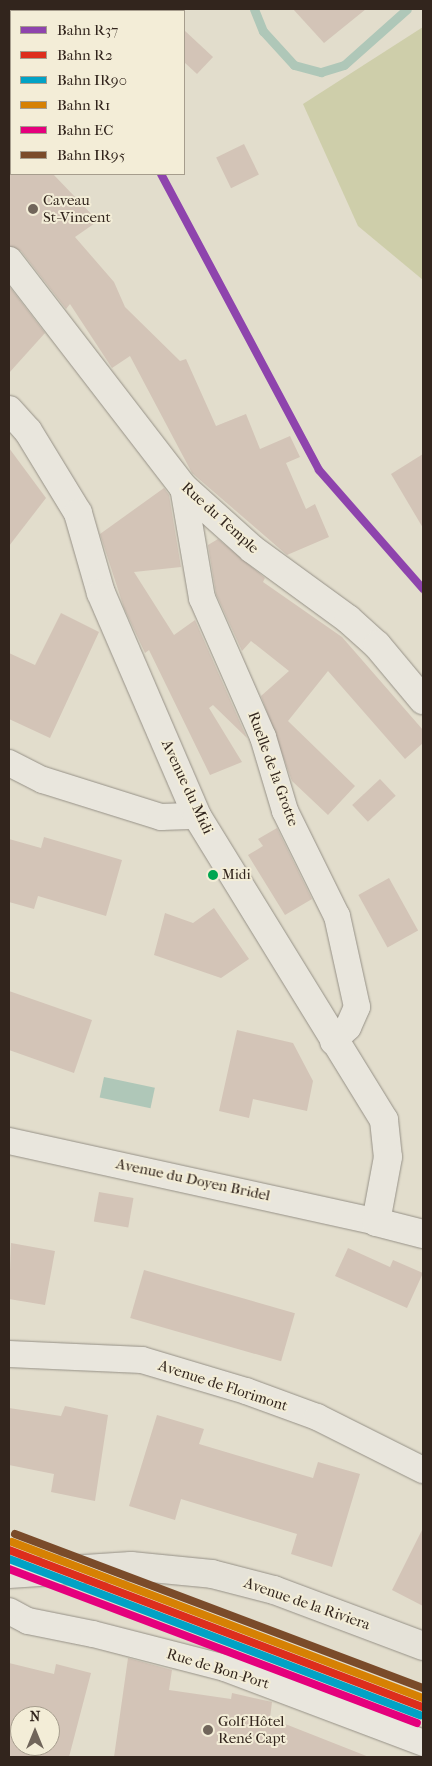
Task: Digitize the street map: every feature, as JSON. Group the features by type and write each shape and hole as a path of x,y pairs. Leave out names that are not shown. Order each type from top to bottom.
{"main road":[{"name":"Avenue de la Riviera","path":"9,1574 131,1566 212,1574 274,1590 423,1646"}],"street":[{"name":"Rue du Temple","path":"9,261 183,487 252,549 348,619 383,652 423,700"},
{"name":"Avenue du Midi","path":"9,410 28,431 78,513 101,593 197,816 333,1042 384,1120 388,1157 376,1222"},
{"name":"Ruelle de la Grotte","path":"183,487 202,598 263,736 285,810 337,916 357,1007 348,1026 333,1042"},
{"path":"9,763 43,780 161,817 197,816"},
{"name":"Avenue du Doyen Bridel","path":"9,1141 376,1222"},
{"path":"376,1222 423,1234"},
{"name":"Avenue de Florimont","path":"9,1354 142,1360 246,1391 317,1418 423,1470"},
{"name":"Rue de Bon-Port","path":"9,1611 28,1621 93,1634 225,1668 423,1743"}],"shaded area":[{"path":"423,27 423,280 358,226 303,104"},
{"path":"104,1077 155,1088 150,1108 100,1098"}],"building":[{"path":"293,9 366,9 324,43"},
{"path":"185,31 213,57 197,74 185,63"},
{"path":"244,144 259,175 231,188 216,158"},
{"path":"9,174 54,175 98,221 75,237 114,282 125,307 180,361 186,359 216,426 246,414 260,449 290,436 300,457 286,463 306,509 315,504 329,537 287,555 192,473 130,356 112,368 70,304 66,309 21,251 9,246"},
{"path":"9,286 45,333 9,373"},
{"path":"9,448 46,498 9,546"},
{"path":"423,454 423,528 391,474"},
{"path":"164,488 169,495 181,567 134,572 174,635 195,620 247,738 213,705 209,708 242,762 210,775 149,650 145,653 124,608 100,534"},
{"path":"218,539 265,578 263,582 342,637 423,730 423,743 405,759 328,671 288,721 355,786 328,815 292,781 261,696 289,671 251,641 242,651 216,594 208,545"},
{"path":"61,613 99,632 50,738 9,719 9,653 35,665"},
{"path":"380,779 396,796 368,822 352,805"},
{"path":"277,828 312,899 285,915 248,855 263,846 258,839"},
{"path":"44,837 122,860 106,916 38,896 34,909 9,902 9,839 41,848"},
{"path":"389,878 418,930 387,947 358,895"},
{"path":"214,908 249,959 221,978 154,955 165,913 193,923"},
{"path":"9,991 92,1020 74,1073 9,1050"},
{"path":"237,1030 293,1043 313,1081 307,1111 253,1099 249,1118 219,1111"},
{"path":"99,1192 133,1198 128,1228 94,1222"},
{"path":"11,1243 55,1251 45,1305 9,1299"},
{"path":"348,1248 390,1267 393,1260 423,1273 407,1308 335,1276"},
{"path":"144,1270 295,1313 281,1361 130,1318"},
{"path":"65,1406 108,1415 95,1501 51,1492 54,1474 9,1465 9,1408 61,1416"},
{"path":"157,1415 204,1429 199,1444 313,1478 318,1462 360,1474 332,1567 291,1554 297,1534 181,1499 175,1520 129,1506"},
{"path":"423,1528 423,1606 392,1590"},
{"path":"128,1658 172,1670 169,1690 231,1699 232,1693 272,1702 270,1718 369,1757 114,1757"},
{"path":"9,1663 54,1674 56,1664 91,1673 69,1757 9,1757"}],"waterway":[{"path":"254,9 263,31 294,65 321,72 344,65 407,9"}],"rail line":[{"name":"R37","path":"162,175 319,470 423,589"},
{"name":"IR95","path":"15,1534 423,1688"},
{"name":"R1","path":"12,1542 423,1698"},
{"name":"R2","path":"9,1550 423,1707"},
{"name":"IR90","path":"9,1559 420,1715"},
{"name":"EC","path":"9,1569 417,1723"}],"place":[{"name":"Caveau St-Vincent","path":"33,209"},
{"name":"Midi","path":"213,875"},
{"name":"Golf Hôtel René Capt","path":"208,1730"}]}
